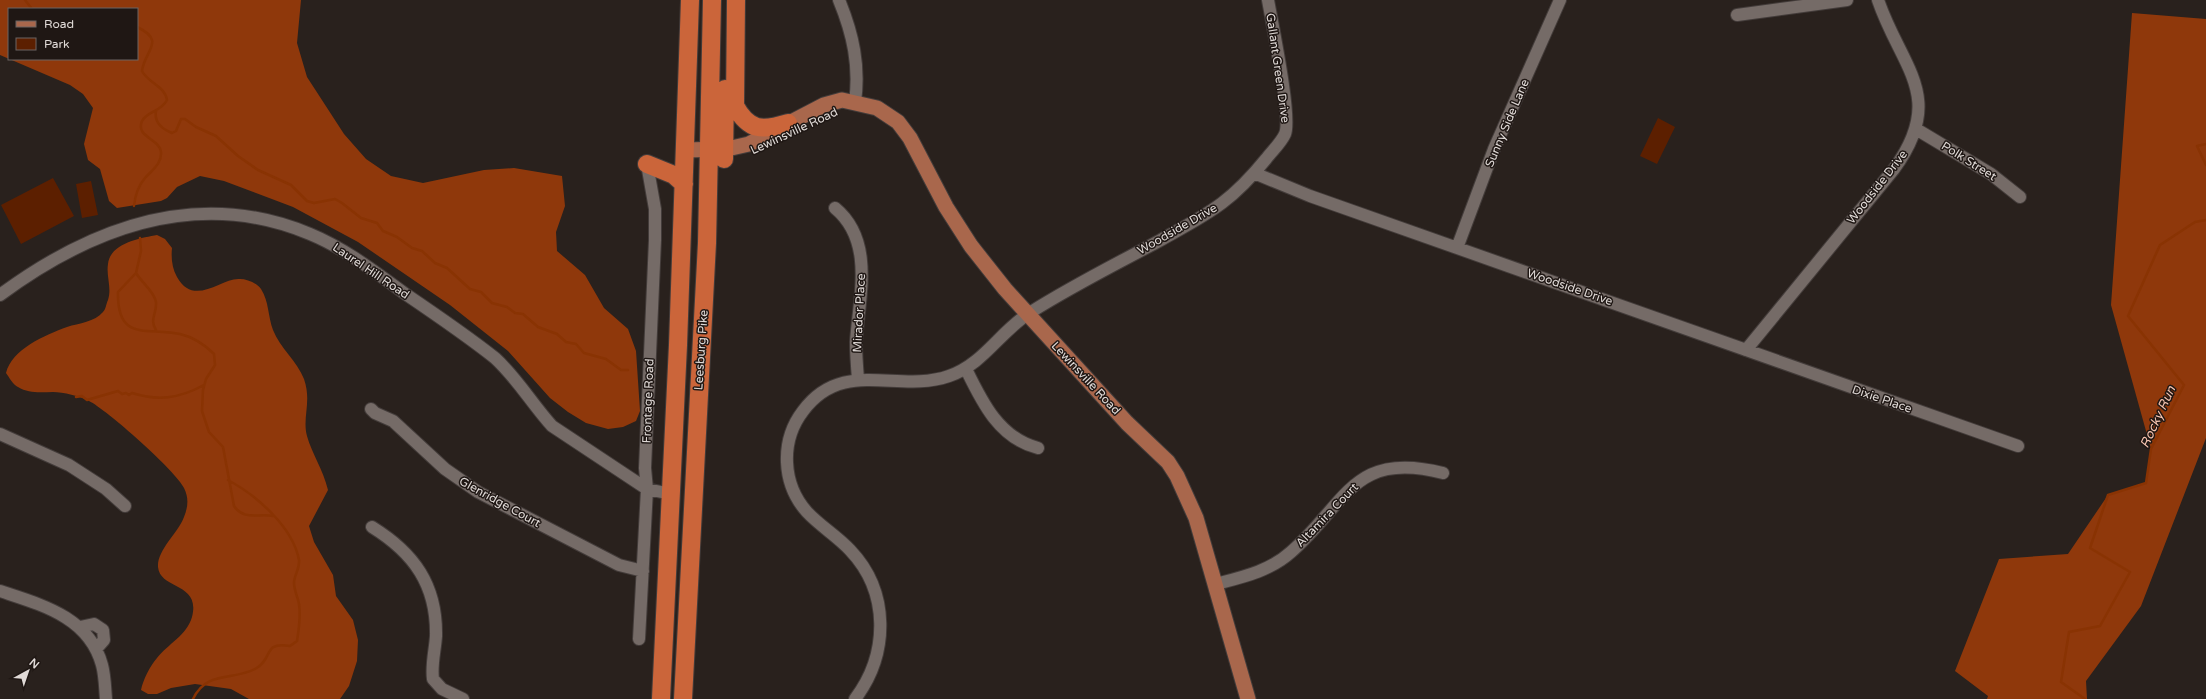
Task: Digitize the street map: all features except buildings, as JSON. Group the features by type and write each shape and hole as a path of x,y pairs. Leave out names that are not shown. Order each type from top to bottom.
{"highway":[{"name":"Leesburg Pike","path":"661,699 684,184 690,0"},
{"name":"Leesburg Pike","path":"682,699 696,413 717,154 712,0"},
{"path":"717,154 727,0"},
{"path":"736,0 735,106 741,118 752,126 772,128 788,123"},
{"path":"647,164 674,175 684,184"}],"main road":[{"name":"Lewinsville Road","path":"685,155 717,154 749,144 824,105 838,100 855,102 882,111 904,129 958,227 996,277 1127,423 1160,454 1177,476 1196,518 1248,699"},
{"name":"Lewinsville Road","path":"717,154 733,158 767,146 820,118 855,102"}],"street":[{"path":"840,0 850,26 857,60 857,87 855,102"},
{"name":"Gallant Green Drive","path":"1254,173 1281,140 1287,128 1286,108 1268,0"},
{"name":"Sunny Side Lane","path":"1457,248 1494,149 1560,0"},
{"path":"1737,15 1847,0"},
{"name":"Woodside Drive","path":"855,699 870,676 879,648 880,618 875,590 862,566 850,550 814,519 799,502 790,482 787,458 792,431 804,409 813,399 829,388 858,379 924,381 950,376 966,369 1028,314 1203,216 1234,193 1254,173 1310,196 1746,350 1894,169 1910,144 1916,129 1918,101 1914,79 1878,0"},
{"name":"Polk Street","path":"1916,129 1991,174 2020,197"},
{"name":"Frontage Road","path":"639,639 647,489 645,468 655,209 647,164"},
{"name":"Mirador Place","path":"835,208 844,215 854,231 861,261 862,295 856,343 858,379"},
{"name":"Laurel Hill Road","path":"0,295 22,279 80,245 103,234 139,222 181,214 207,213 249,216 270,220 311,234 352,256 490,353 515,378 552,426 647,489 671,494"},
{"name":"Dixie Place","path":"1746,350 2018,446"},
{"path":"966,369 985,405 1000,427 1019,441 1038,448"},
{"name":"Glenridge Court","path":"371,409 375,413 393,421 445,469 478,492 619,565 643,571"},
{"path":"0,434 69,465 106,490 125,506"},
{"name":"Altamira Court","path":"1216,584 1250,575 1278,562 1302,542 1344,494 1364,477 1377,471 1400,466 1443,472"},
{"path":"372,527 406,552 423,576 430,594 436,625 433,679 442,689 463,699"},
{"path":"0,591 45,606 68,618 80,627 96,649 102,666 106,699"}],"green space":[{"path":"1658,118 1675,127 1657,164 1640,156"},
{"path":"53,178 74,216 21,244 1,205"},
{"path":"91,181 98,215 82,218 76,184"}],"shaded area":[{"path":"0,0 301,0 297,43 307,77 344,134 366,159 391,176 423,183 484,170 514,168 562,176 565,206 556,232 557,251 585,275 604,308 628,329 636,351 640,411 636,421 623,427 608,429 586,423 568,412 550,398 508,351 450,305 358,242 293,207 224,181 200,176 177,187 167,198 161,201 117,208 109,201 100,169 88,160 84,144 93,108 83,94 70,85 11,60 138,60 138,8 8,8 8,59 0,55"},
{"path":"2132,13 2206,19 2206,438 2141,606 2086,681 2087,699 1987,699 1988,696 1955,671 1999,559 2068,554 2108,495 2146,483 2151,449 2111,305"},
{"path":"157,235 165,239 172,248 172,263 175,274 184,286 191,290 200,291 225,282 240,279 257,285 261,289 266,299 271,325 276,337 301,372 304,379 307,395 307,436 328,490 309,526 314,542 333,575 336,596 353,620 358,640 357,661 349,686 340,699 249,699 231,689 195,684 171,688 157,694 148,694 141,690 149,669 154,661 182,634 190,623 192,617 193,606 191,598 186,592 165,580 160,574 158,567 164,548 184,517 187,502 186,492 179,480 169,469 125,428 98,406 85,399 71,395 57,392 31,392 22,389 14,385 6,373 9,364 30,344 58,330 91,320 100,315 105,309 109,296 108,264 114,251 120,246 135,240"}],"waterway":[{"path":"25,0 31,8"},
{"path":"134,206 140,184 156,166 161,156 160,148 157,144 142,131 142,121 147,115 161,107 167,100 163,91 148,79 142,71 152,47 152,42 151,37 138,28"},
{"path":"156,111 156,119 160,125 168,131 172,133 176,131 181,119 185,119 196,127 216,136 238,156 258,170 291,185 307,201 314,203 335,199 361,218 377,223 383,231 397,237 412,248 422,251 435,263 447,268 470,289 481,292 492,303 507,307 515,313 523,314 538,327 557,334 566,342 576,344 584,353 606,359 621,370 628,370"},
{"name":"Rocky Run","path":"2206,144 2197,146 2206,165"},
{"name":"Rocky Run","path":"2085,699 2061,682 2069,632 2100,626 2130,572 2090,548 2108,495 2146,483 2151,449 2184,385 2128,316 2160,245 2195,222 2206,220"},
{"path":"140,238 141,251 136,273 118,292 119,308 122,319 128,325 136,329 168,332 189,337 202,344 214,354 215,365 206,379 203,390 202,411 209,432 223,447 234,506 238,511 247,515 273,516"},
{"path":"136,273 155,298 156,306 153,323 156,330"},
{"path":"76,397 82,396 87,400 118,391 122,394 126,393 129,395 132,393 141,396 159,398 177,396 195,390 204,385"},
{"path":"193,699 205,684 213,680 246,673 255,669 261,665 272,648 281,645 290,646 297,641 300,613 294,583 299,560 295,548 289,536 272,513 250,494 228,480"}]}
